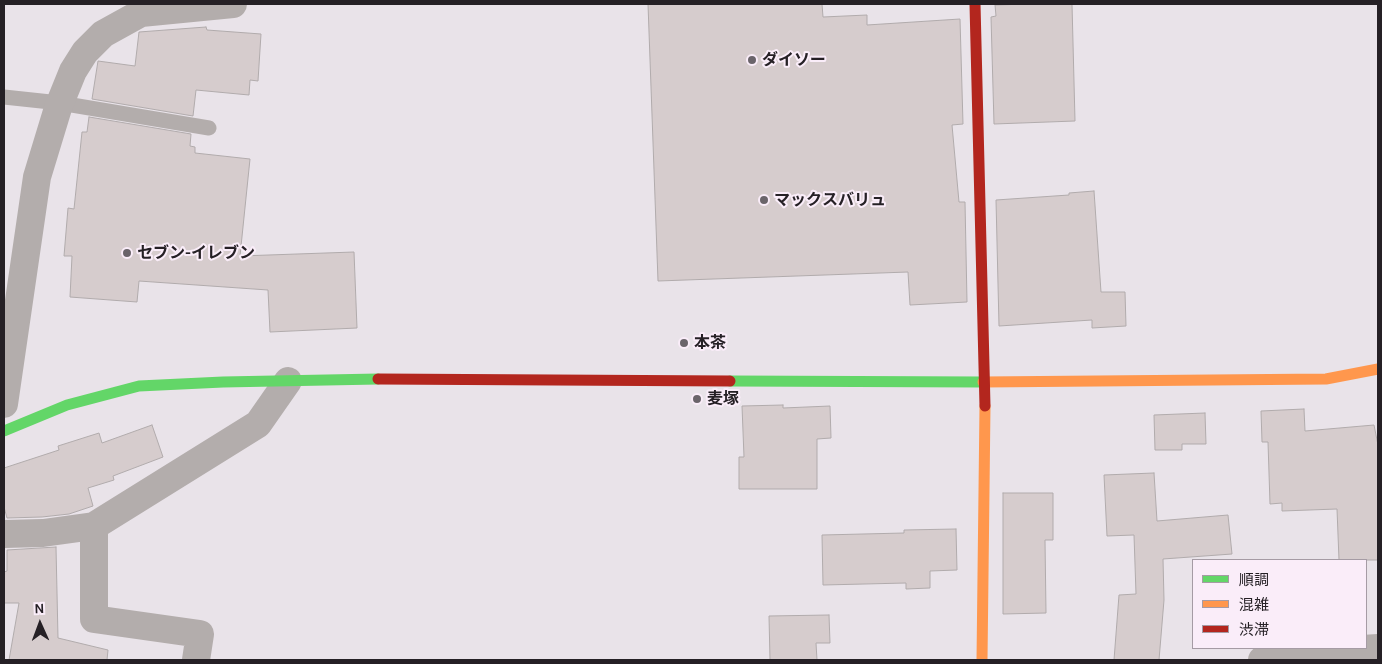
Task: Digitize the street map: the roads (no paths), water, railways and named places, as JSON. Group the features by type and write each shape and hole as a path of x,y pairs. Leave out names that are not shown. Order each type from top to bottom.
{"street":[{"path":"4,404 37,177 60,103 73,71 85,52 103,34 141,14 233,4"},
{"path":"975,4 985,382 982,660"},
{"path":"4,431 67,405 139,386 359,379 985,382 1326,379 1378,369"},
{"path":"4,534 43,534 94,526 258,424 288,381"},
{"path":"94,526 94,619 200,634 196,660"},
{"path":"1262,660 1268,654 1360,649"}],"lane":[{"path":"4,97 60,103 209,128"}],"place":[{"name":"ダイソー","path":"752,60"},
{"name":"マックスバリュ","path":"764,200"},
{"name":"セブン-イレブン","path":"127,253"},
{"name":"本茶","path":"684,343"},
{"name":"麦塚","path":"697,399"}]}
